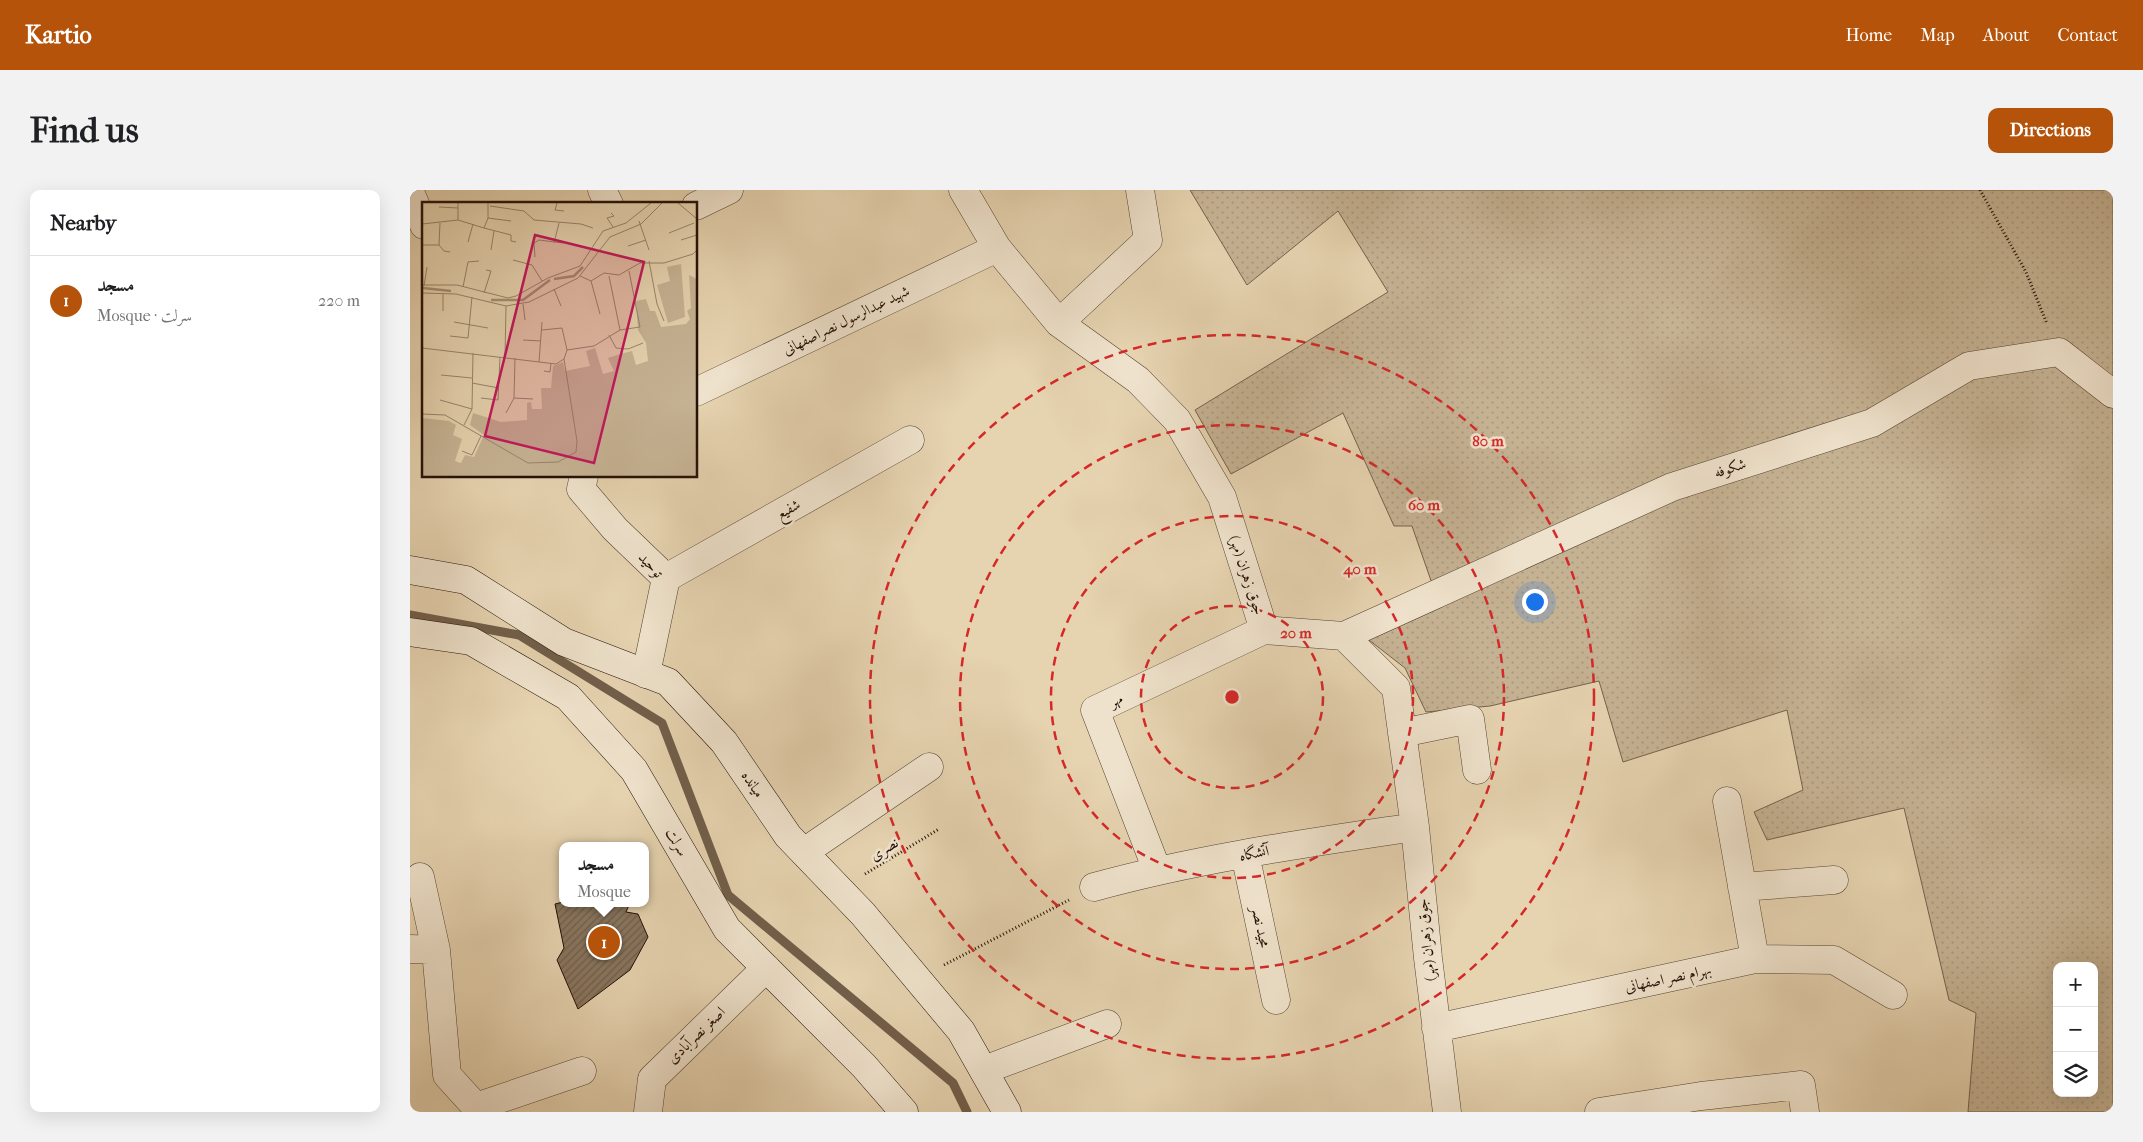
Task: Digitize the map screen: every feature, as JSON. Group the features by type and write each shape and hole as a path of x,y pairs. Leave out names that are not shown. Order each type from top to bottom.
{"street":[{"path":"602,190 608,202"},
{"path":"698,205 729,190"},
{"name":"جوق زهران (مهر)","path":"963,190 997,248 1059,323 1138,380 1177,420 1222,496 1264,630 1344,636 1396,688 1415,827 1444,1112"},
{"path":"1059,323 1148,240 1140,190"},
{"path":"410,192 422,220"},
{"name":"شهید عبدالرسول نصراصفهانی","path":"698,391 997,248"},
{"path":"2059,352 2113,394"},
{"name":"شکوفه","path":"1344,636 1672,487 1872,422 1969,366 2059,352"},
{"name":"شفیع","path":"666,578 910,440"},
{"name":"توحید","path":"584,478 581,489 615,529 666,578 646,674"},
{"name":"میانده","path":"410,570 466,580 564,642 668,682 724,742 788,836 840,890 917,978 961,1032 1007,1112"},
{"name":"مهر","path":"1157,870 1095,710 1264,630"},
{"name":"سرلت","path":"410,632 471,641 568,696 634,770 727,929 864,1066 904,1112"},
{"path":"1402,733 1470,719 1477,770"},
{"path":"804,852 929,767"},
{"path":"1727,802 1755,959"},
{"name":"آتشگاه","path":"1094,887 1157,870 1415,827"},
{"name":"مجید نصر","path":"1245,854 1276,1000"},
{"path":"420,877 423,949 447,1075 476,1108 582,1071"},
{"path":"1742,887 1834,880"},
{"name":"بهرام نصر اصفهانی","path":"1436,1028 1755,959 1834,960 1892,995"},
{"name":"اصغر نصرآبادی","path":"648,1112 652,1079 766,968"},
{"path":"984,1070 1107,1024"},
{"path":"1599,1112 1702,1104 1801,1085 1805,1112"}],"path":[{"path":"1980,190 2026,272 2059,352"},
{"name":"نصری","path":"840,890 939,828"},
{"path":"917,978 1094,887"}],"shaded area":[{"path":"1190,190 2113,190 2113,1112 1968,1112 1976,1013 1949,1000 1904,808 1767,840 1754,812 1803,790 1787,710 1623,762 1599,681 1490,706 1426,712 1405,668 1369,640 1442,607 1412,526 1394,526 1343,413 1231,474 1195,410 1388,292 1338,211 1247,285"}],"building":[{"path":"559,903 559,907 628,907 626,912 638,914 648,937 630,970 578,1009 557,960 564,948 555,904"}],"waterway":[{"path":"410,615 519,635 662,723 728,895 953,1083 967,1112"}],"place":[{"name":"مسجد","path":"604,942"}]}
